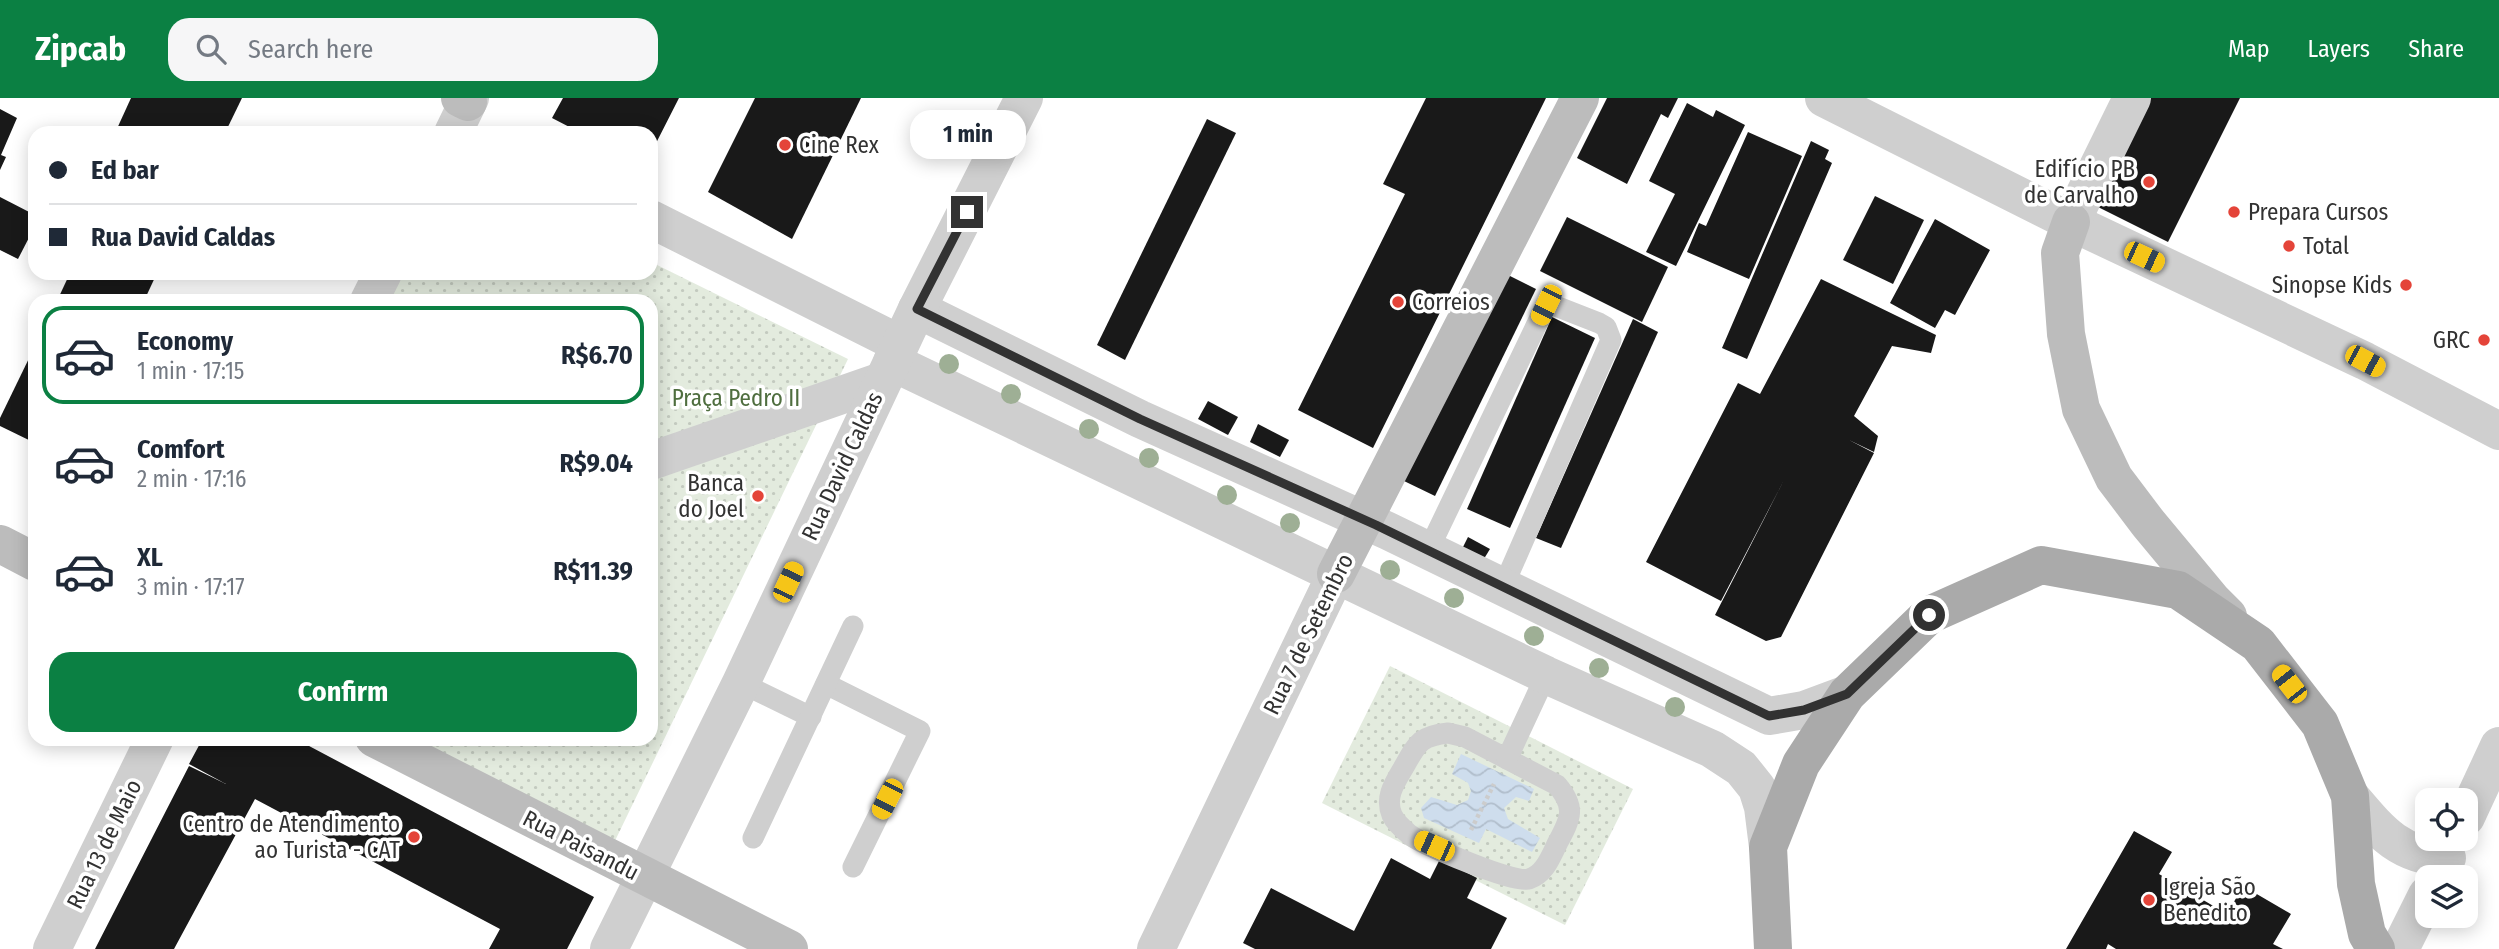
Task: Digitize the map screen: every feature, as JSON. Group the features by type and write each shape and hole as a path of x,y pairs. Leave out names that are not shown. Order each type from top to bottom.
{"main road":[{"path":"1773,949 1768,847 1801,764 1847,694 1929,615 2041,565 2178,590 2258,644 2320,724 2350,796 2356,884 2367,934 2376,949"}],"street":[{"name":"Rua David Caldas","path":"609,949 741,683 917,309 1024,98"},
{"name":"Rua 7 de Setembro","path":"1156,949 1363,519 1580,98"},
{"path":"1824,98 2071,222 2365,361 2499,431"},
{"path":"2132,98 2071,222 2060,253 2066,334 2081,409 2114,478 2212,600 2258,644"},
{"path":"658,223 892,362 1556,680 1712,748 1741,768 1757,788 1763,807 1768,847"},
{"path":"917,309 1140,419 1363,519 1769,716 1804,710 1847,694"},
{"path":"969,399 994,345"},
{"path":"658,458 892,362"},
{"path":"1117,468 1140,419"},
{"path":"0,544 28,558"},
{"path":"1556,680 1592,631"},
{"name":"Rua 13 de Maio","path":"52,949 151,746"},
{"name":"Rua Paisandu","path":"390,746 789,949"},
{"path":"2478,791 2499,746"},
{"path":"2350,796 2385,837 2426,857 2446,858"},
{"path":"2400,949 2415,919"}],"lane":[{"path":"1428,551 1546,305 1553,305 1599,323 1606,327 1611,340 1503,587"},
{"path":"753,838 853,626"},
{"path":"1507,759 1556,680"},
{"path":"741,683 811,717"},
{"path":"826,684 920,732 853,867"},
{"path":"1448,733 1465,737 1507,759 1557,785 1567,796 1571,811 1546,867 1537,876 1527,880 1504,877 1411,835 1392,816 1390,792 1416,745 1423,738 1448,733"}],"path":[{"path":"1466,838 1495,782"}],"green space":[{"name":"Praça Pedro II","path":"658,265 848,359 612,847 414,746 658,746 658,294 378,294 385,280 658,280"},
{"path":"1390,666 1633,789 1565,925 1322,803"}],"water":[{"path":"1461,754 1534,789 1529,801 1516,797 1504,808 1508,819 1540,838 1532,852 1486,829 1479,843 1424,818 1421,808 1431,797 1457,805 1468,800 1471,791 1468,783 1452,774"}],"building":[{"path":"131,98 242,98 228,126 118,126"},
{"path":"563,98 679,98 658,139 658,126 567,126 552,118"},
{"name":"Cine Rex","path":"755,98 861,98 792,239 708,192"},
{"name":"Correios","path":"1426,98 1546,98 1373,448 1298,410 1405,194 1383,184"},
{"path":"1607,98 1678,98 1668,118 1661,114 1627,184 1577,158"},
{"name":"Edifício PB de Carvalho","path":"2145,98 2240,98 2168,242 2090,203"},
{"path":"1687,103 1713,117 1716,110 1745,125 1676,266 1646,252 1675,194 1649,181"},
{"path":"0,109 17,118 1,155 6,157 0,170"},
{"path":"1207,119 1236,133 1125,360 1097,345"},
{"path":"1748,132 1802,156 1749,279 1687,252 1699,223 1706,226"},
{"path":"1811,141 1829,150 1825,159 1832,163 1747,359 1722,348"},
{"path":"1875,196 1924,220 1893,284 1843,260"},
{"path":"0,197 28,211 28,240 18,259 0,250"},
{"path":"1567,217 1668,267 1642,322 1540,271"},
{"path":"1935,219 1990,250 1955,315 1945,310 1935,328 1890,303"},
{"path":"1504,273 1536,289 1435,496 1404,481"},
{"path":"1821,279 1936,335 1931,353 1892,346 1854,416 1878,436 1874,452 1849,440 1874,453 1781,637 1766,641 1715,615 1784,480 1721,601 1646,562 1738,383 1760,394"},
{"path":"67,280 154,280 147,294 60,294"},
{"path":"1552,317 1595,338 1510,528 1467,509"},
{"path":"1633,319 1658,332 1561,548 1536,538"},
{"path":"28,360 28,440 0,426 0,418"},
{"path":"1208,401 1238,417 1228,435 1198,419"},
{"path":"1258,424 1289,440 1280,457 1250,442"},
{"path":"1468,537 1490,549 1482,562 1461,551"},
{"path":"199,746 309,746 594,897 567,949 489,949 500,929 255,799 174,949 95,949 189,766 226,784 189,764"},
{"name":"Igreja São Benedito","path":"2134,831 2172,852 2159,874 2227,914 2243,886 2291,914 2273,944 2283,949 2116,949 2108,944 2106,949 2066,949"},
{"path":"1391,858 1430,879 1440,859 1477,878 1467,898 1507,918 1491,949 1255,949 1243,943 1271,888 1354,931"}],"place":[{"name":"Cine Rex","path":"785,145"},
{"name":"Edifício PB de Carvalho","path":"2149,182"},
{"name":"Prepara Cursos","path":"2234,212"},
{"name":"Total","path":"2289,246"},
{"name":"Sinopse Kids","path":"2406,285"},
{"name":"Correios","path":"1398,302"},
{"name":"GRC","path":"2484,340"},
{"name":"Banca do Joel","path":"758,496"},
{"name":"Centro de Atendimento ao Turista - CAT","path":"414,837"},
{"name":"Igreja São Benedito","path":"2149,900"}],"route":[{"path":"967,212 917,309 1140,419 1376,525 1769,716 1804,710 1847,694 1929,615"}]}
